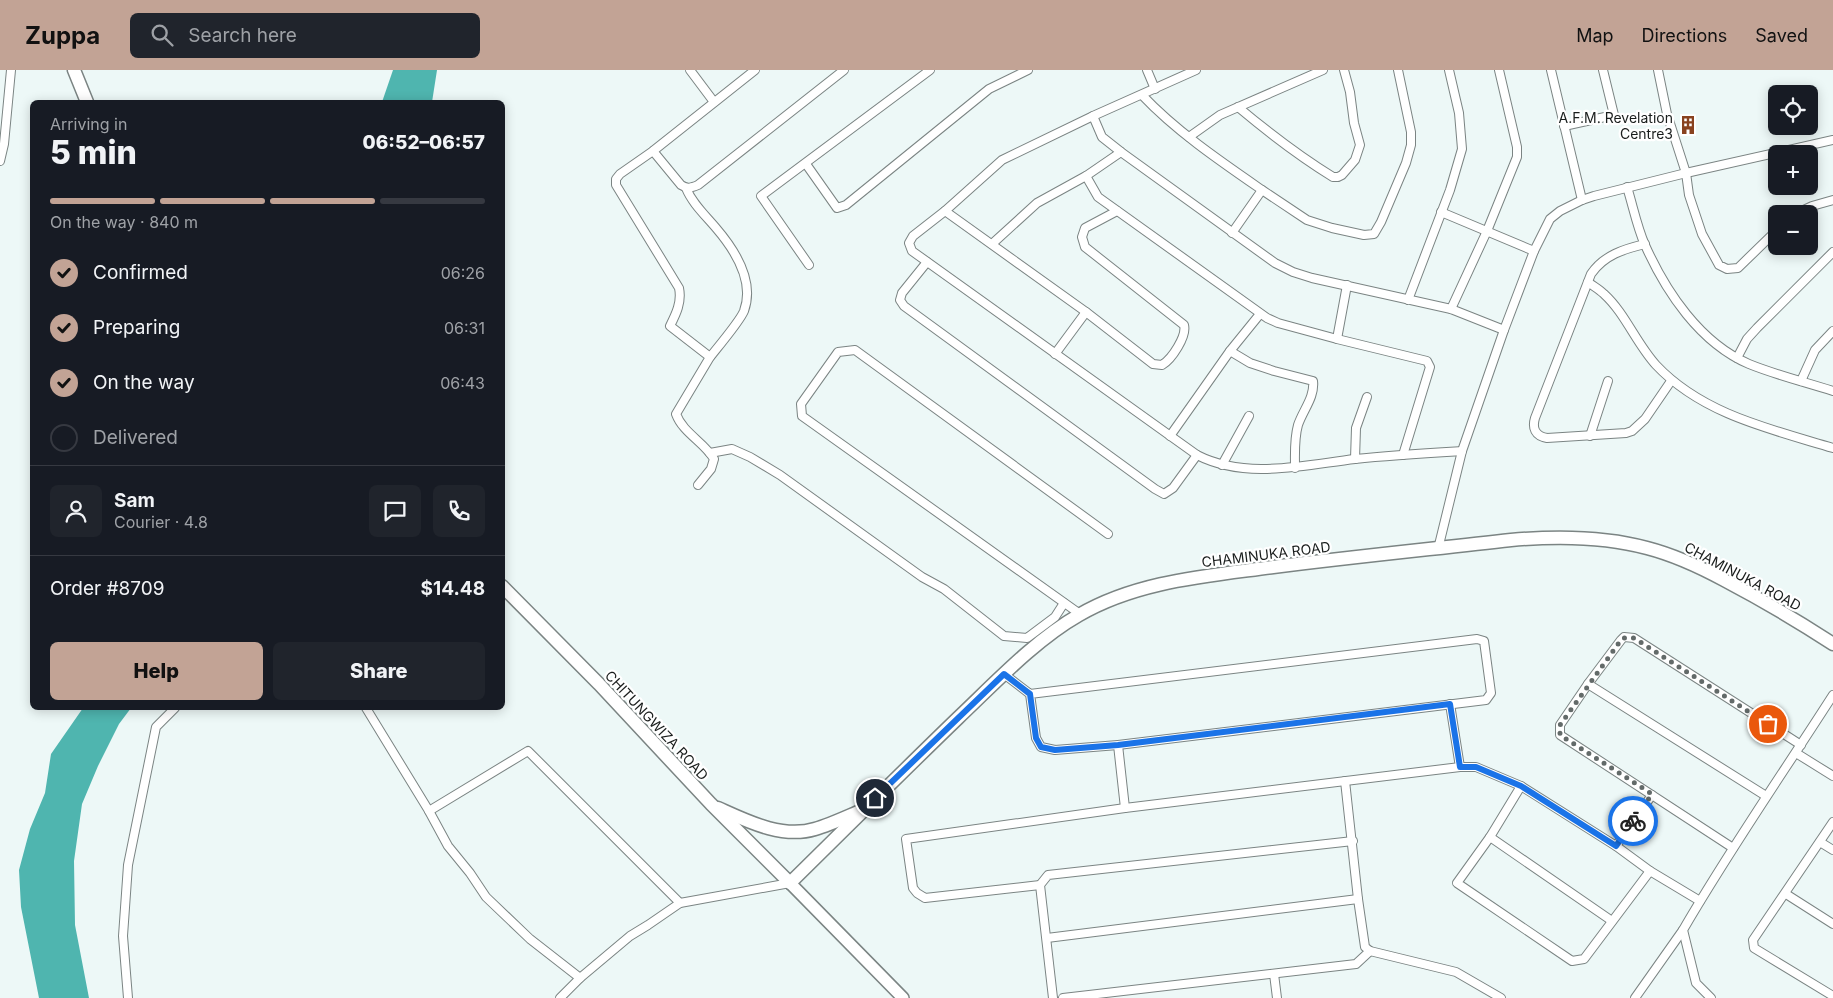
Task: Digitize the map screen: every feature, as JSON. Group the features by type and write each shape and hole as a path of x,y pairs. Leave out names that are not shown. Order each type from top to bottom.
{"main road":[{"path":"74,70 86,100"},
{"name":"CHAMINUKA ROAD","path":"790,883 1004,674 1041,643 1080,614 1130,592 1162,583 1302,564 1539,538 1597,539 1646,547 1687,562 1768,603 1833,644"},
{"name":"CHITUNGWIZA ROAD","path":"505,589 599,684 711,804 790,883"},
{"path":"711,804 760,826 776,830 795,831 813,830 865,809"},
{"path":"790,883 904,998"}],"street":[{"path":"0,161 4,144 11,70"},
{"path":"690,70 714,102"},
{"path":"710,357 670,326 677,312 681,296 679,288 616,184 616,179 755,70"},
{"path":"686,188 698,184 844,70"},
{"path":"809,265 761,196 930,70"},
{"path":"806,164 837,208 846,205 989,88 1028,70"},
{"path":"1147,70 1155,89"},
{"path":"1196,70 1093,116 1002,160 913,236 909,243 912,251 1197,455 1222,465 1295,468 1355,459 1462,451"},
{"path":"1189,137 1220,115 1323,70"},
{"path":"1238,107 1285,145 1333,177 1338,178 1342,176 1355,160 1360,145 1344,70"},
{"path":"1142,94 1189,137 1307,220 1364,235 1374,234 1382,222 1411,145 1410,125 1398,70"},
{"path":"1408,300 1450,190 1462,149 1459,113 1449,70"},
{"path":"1451,309 1487,231 1517,157 1517,147 1499,70"},
{"path":"1550,70 1582,200"},
{"path":"1564,126 1614,114 1603,70"},
{"path":"1658,70 1667,114 1686,173 1689,196 1702,234 1714,257 1722,268 1732,270 1738,268 1768,238"},
{"path":"1093,116 1102,136 1275,263 1293,272 1451,309 1504,330"},
{"path":"1438,549 1462,451 1504,330 1534,251 1550,219 1560,211 1582,200 1627,187 1833,140"},
{"path":"653,151 681,185 686,188 689,197 720,232 744,270 748,292 744,312 710,357 676,414 679,422 714,459 711,468 698,484"},
{"path":"992,244 1036,203 1086,176 1122,152"},
{"path":"1086,176 1098,197 1260,314 1278,323 1424,360 1429,363 1430,367 1403,455"},
{"path":"1627,187 1644,244 1665,284 1690,319 1721,347 1737,358 1749,364 1833,391"},
{"path":"1232,233 1262,190"},
{"path":"1816,205 1833,200"},
{"path":"944,210 1086,312 1153,364 1165,364 1184,337 1184,325 1085,247 1082,237 1085,228 1117,210"},
{"path":"1441,212 1534,251"},
{"path":"1644,244 1618,251 1595,267 1534,424 1535,431 1541,437 1590,436 1632,431 1645,419 1671,381"},
{"path":"1737,358 1747,340 1757,328 1833,252"},
{"path":"927,262 902,293 900,300 904,306 1155,489 1164,494 1173,488 1197,455"},
{"path":"1588,282 1604,294 1646,353 1671,381 1729,415 1833,448"},
{"path":"1337,339 1347,286"},
{"path":"1055,354 1086,312"},
{"path":"1170,436 1230,351 1260,314"},
{"path":"1801,381 1815,350 1833,331"},
{"path":"1080,614 802,416 801,404 838,352 855,350 1108,534"},
{"path":"1230,351 1250,363 1314,381 1314,390 1296,434 1295,468"},
{"path":"1590,436 1608,381"},
{"path":"1355,459 1356,428 1367,397"},
{"path":"1222,465 1248,416"},
{"path":"710,453 732,449 772,470 922,577 944,589 1004,636 1027,638 1055,617 1064,603"},
{"path":"1733,848 1560,735 1560,725 1621,640 1624,638 1634,638 1801,745"},
{"path":"1004,674 1030,694 1036,738 1041,747 1055,750 1118,745 1486,700 1491,693 1484,642 1476,639 1030,694"},
{"path":"1588,684 1766,796"},
{"path":"1635,998 1683,930 1766,796 1833,695"},
{"path":"1450,704 1460,767"},
{"path":"128,998 123,936 128,865 156,727 173,710"},
{"path":"367,710 429,811 448,846 486,897 530,938 580,978"},
{"path":"1118,745 1125,808"},
{"path":"429,811 528,750 680,903"},
{"path":"1796,753 1833,775"},
{"path":"1353,841 1048,876 1040,885 925,898 913,888 906,839 1125,808 1460,767 1476,767 1521,786 1616,846 1650,871 1700,901"},
{"path":"1345,781 1358,900 1366,947 1370,951 1456,972 1501,998"},
{"path":"1521,786 1490,837 1457,883 1572,961 1584,959 1650,871"},
{"path":"1616,846 1652,794"},
{"path":"1833,822 1786,894 1753,940 1754,948 1833,996"},
{"path":"1490,837 1612,921"},
{"path":"1820,842 1833,850"},
{"path":"560,998 580,978 630,936 648,926 680,903 790,883"},
{"path":"1040,885 1053,998"},
{"path":"1786,894 1833,924"},
{"path":"1047,938 1358,900"},
{"path":"1683,930 1696,983 1707,997"},
{"path":"1063,998 1356,964 1370,951"},
{"path":"1274,974 1277,998"}],"water":[{"path":"393,70 437,70 432,100 383,100"},
{"path":"82,710 130,710 119,724 82,804 74,861 75,925 89,998 39,998 21,907 19,870 30,829 45,793 51,754"}],"way so far":[{"path":"1633,821 1652,794 1560,735 1560,725 1621,640 1628,637 1634,638 1768,724"}],"place":[{"name":"A.F.M. Revelation Centre3","path":"1688,125"}],"route":[{"path":"875,798 1004,674 1030,694 1036,738 1041,747 1055,750 1118,745 1450,704 1460,767 1476,767 1521,786 1616,846 1633,821"}]}
